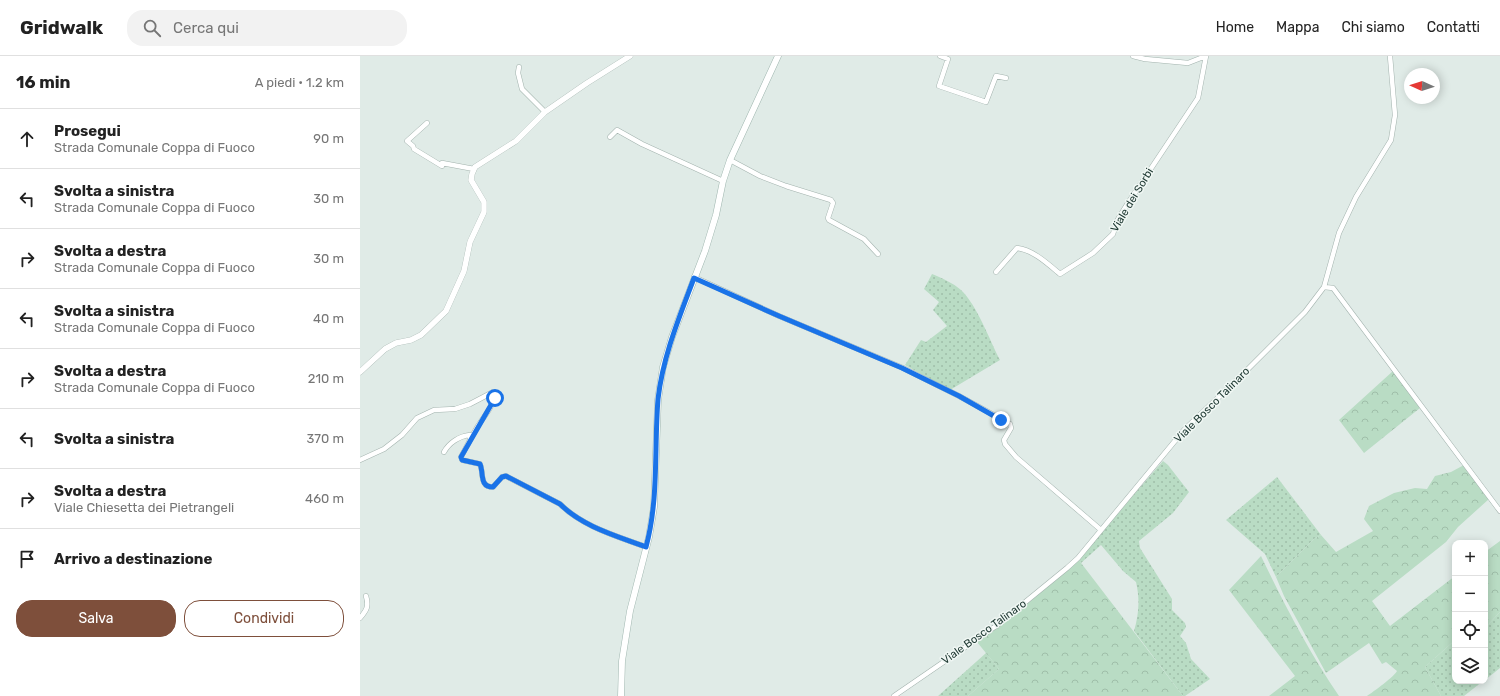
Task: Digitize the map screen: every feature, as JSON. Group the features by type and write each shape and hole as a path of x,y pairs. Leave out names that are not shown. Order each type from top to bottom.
{"main road":[{"path":"621,696 622,661 630,611 654,507 658,400 663,367 672,337 705,251 730,160 778,56"}],"street":[{"path":"360,372 385,349 421,335 446,311 464,271 470,242 484,212 484,202 471,180 474,169 485,159 516,142 545,112 630,56"},
{"path":"940,56 948,59 939,86 986,102 996,76 1006,78"},
{"path":"1133,56 1145,59 1188,63 1206,56"},
{"name":"Viale dei Sorbi","path":"996,272 1017,248 1024,249 1042,260 1060,274 1093,253 1112,234 1117,221 1128,203 1198,98 1206,56"},
{"name":"Viale Bosco Talinaro","path":"894,696 996,626 1068,568 1078,558 1184,430 1305,312 1324,287 1339,234 1356,198 1391,140 1396,115 1390,56"},
{"path":"519,67 518,72 522,89 545,112"},
{"path":"427,123 407,141 413,146 414,149 442,166 442,163 474,169"},
{"path":"610,137 617,130 642,144 723,182"},
{"path":"730,160 773,182 831,200 833,203 828,218 829,220 864,239 878,254"},
{"path":"694,278 902,368 959,396 1010,424 1011,428 1004,440 1005,444 1016,456 1101,530"},
{"path":"1324,287 1333,288 1500,511"},
{"path":"360,460 384,449 402,435 417,418 428,412 434,410 454,409 470,404 492,392 495,393 495,398 461,457 462,460 480,464 482,469 482,480 488,487 493,487 502,477 506,476 560,504 567,511 588,524 604,532 646,547"},
{"path":"444,452 448,445 465,436 470,436 470,439"},
{"path":"360,618 367,610 368,604 366,596"}],"green space":[{"path":"932,274 954,285 967,297 978,314 1000,360 950,390 905,365 921,340 926,342 947,326 933,310 939,302 924,289"},
{"path":"1393,371 1420,408 1364,453 1339,420"},
{"path":"1163,461 1168,465 1189,492 1173,513 1139,541 1140,548 1172,599 1172,610 1185,623 1186,627 1180,636 1186,643 1191,659 1210,679 1185,696 1183,696 1134,631 1138,606 1136,582 1123,571 1101,545 1081,563 1078,559"},
{"path":"1464,465 1489,499 1458,527 1446,542 1372,601 1390,626 1452,578 1452,643 1425,667 1441,696 1367,696 1397,671 1386,662 1382,664 1369,643 1326,673 1284,596 1276,577 1314,539 1321,535 1336,552 1373,531 1364,519 1369,506 1394,493 1415,488 1427,489 1435,476 1451,472"},
{"path":"1277,477 1321,535 1314,539 1276,577 1265,554 1226,520"},
{"path":"1500,541 1500,612 1488,625 1488,576 1488,550"},
{"path":"1261,556 1297,628 1339,696 1269,696 1295,676 1229,590"},
{"path":"1078,559 1183,696 968,696 999,669 977,642 1029,602"},
{"path":"1500,612 1500,668 1488,678 1488,648 1488,625"},
{"path":"1452,643 1452,684 1479,684 1464,696 1441,696 1425,667"},
{"path":"986,653 999,669 968,696 938,696"}],"route":[{"path":"495,398 461,457 462,460 480,464 484,484 488,487 493,487 502,477 506,476 560,504 567,511 588,524 604,532 646,547 654,507 658,400 663,367 672,337 694,278 902,368 959,396 1001,420"}]}
